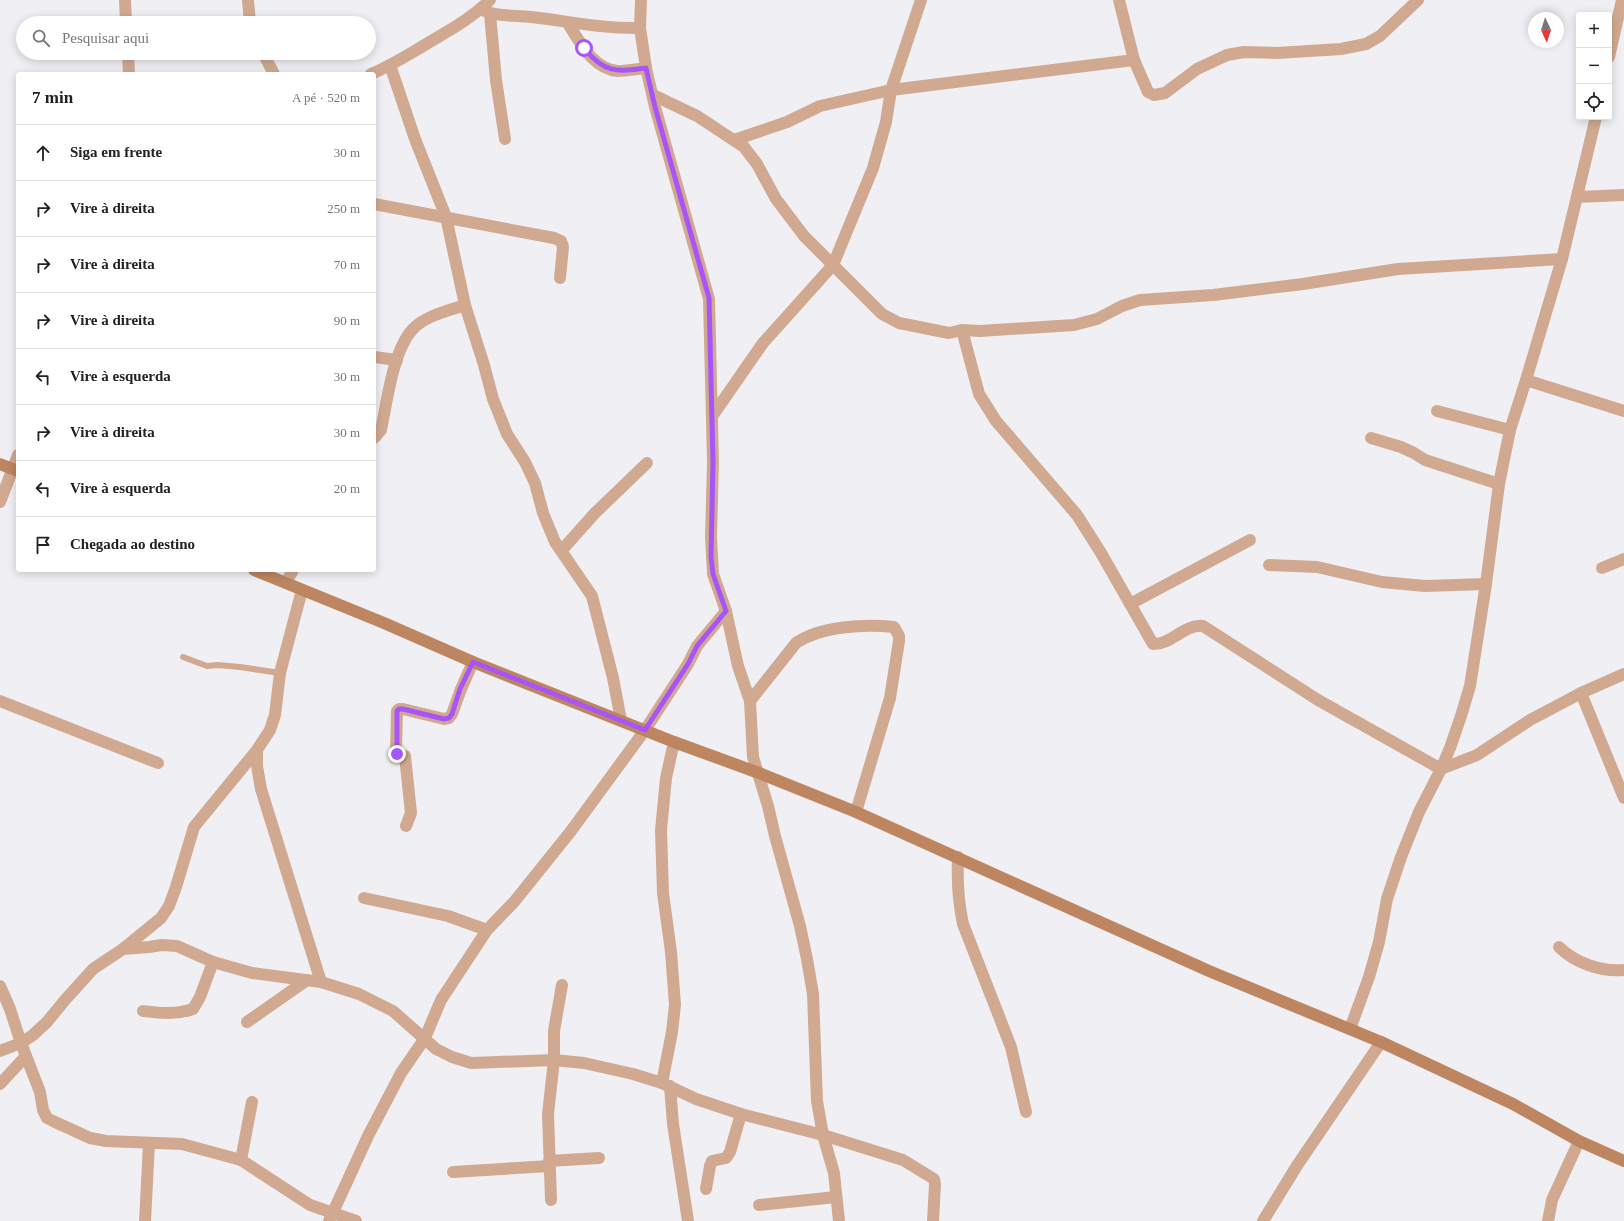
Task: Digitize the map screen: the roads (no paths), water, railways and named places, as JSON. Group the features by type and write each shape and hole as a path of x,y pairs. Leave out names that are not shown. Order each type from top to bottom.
{"street":[{"path":"125,0 126,16"},
{"path":"248,0 249,16"},
{"path":"490,0 485,12 505,138"},
{"path":"641,0 640,28 646,68 689,233 709,298 713,415 711,557 713,574 726,611 738,666 750,701 751,747 753,757 759,773 800,926 813,994 817,1101 823,1135 834,1173 839,1221"},
{"path":"713,415 763,343 833,266 873,168 886,122 891,90 921,0"},
{"path":"1119,0 1134,60 1148,92 1159,94 1165,93 1197,69 1227,55 1244,52 1277,53 1341,49 1366,44 1380,36 1418,0"},
{"path":"1611,48 1622,0"},
{"path":"376,72 485,12 615,29 640,28"},
{"path":"567,22 593,60 606,68 616,71 646,68"},
{"path":"128,60 129,72"},
{"path":"267,60 273,72"},
{"path":"734,140 787,122 820,106 891,90 1134,60"},
{"path":"390,65 415,139 446,217 464,305 484,364 493,399 507,434 535,483 549,529 555,542 562,550 575,573 592,596 613,678 621,720"},
{"path":"653,95 697,116 744,147 757,164 776,199 804,236 882,314 899,323 949,333 962,330 980,331 1074,325 1097,319 1122,306 1140,300 1221,294 1303,284 1398,269 1562,259"},
{"path":"1350,1029 1369,977 1379,942 1387,899 1401,857 1419,812 1441,769 1461,716 1470,686 1486,584 1499,484 1510,430 1562,259 1595,120"},
{"path":"1577,197 1624,195"},
{"path":"376,204 554,238 561,241 563,247 560,278"},
{"path":"376,436 381,430 397,360 402,346 412,330 428,319 464,305"},
{"path":"962,330 979,394 996,421 1077,515 1101,553 1153,644 1162,642 1198,625 1212,630 1318,700 1441,769"},
{"path":"376,357 397,360"},
{"path":"1526,380 1624,410"},
{"path":"1437,412 1510,430"},
{"path":"1371,438 1402,447 1425,460 1499,484"},
{"path":"562,550 595,513 648,463"},
{"path":"0,464 16,470 0,502"},
{"path":"1130,604 1250,540"},
{"path":"1602,568 1624,558"},
{"path":"1269,565 1317,567 1382,582 1425,586 1486,584"},
{"path":"259,572 384,623 473,662 856,812 1209,971 1381,1042 1513,1104 1579,1141 1624,1161"},
{"path":"286,583 292,572"},
{"path":"0,1051 33,1035 47,1022 64,1000 94,969 123,949 161,918 169,906 194,827 258,750 270,730 275,715 280,673 302,590"},
{"path":"331,1217 368,1136 401,1073 425,1038 441,1000 487,930 514,902 571,831 645,730 688,664 697,646 726,611"},
{"path":"750,701 796,643 804,637 813,633 872,624 894,627 899,636 890,698 856,812"},
{"path":"406,826 412,813 411,800 405,756 397,754 396,752 397,711 399,709 403,709 444,719 449,718 452,714 460,689 473,662"},
{"path":"1441,769 1477,755 1530,720 1581,693 1624,674"},
{"path":"1581,693 1624,798"},
{"path":"0,701 158,763"},
{"path":"674,742 666,778 661,830 663,893 671,952 675,1004 666,1085 688,1221"},
{"path":"258,750 257,766 261,789 321,982"},
{"path":"958,857 957,882 963,924 1011,1046 1026,1112"},
{"path":"364,898 448,916 487,930"},
{"path":"123,949 162,945 177,946 213,962 252,973 321,982 359,994 393,1011 436,1049 471,1063 554,1060 584,1063 666,1085 696,1099 741,1114 823,1135 903,1160 934,1179 933,1221"},
{"path":"1559,947 1566,954 1576,960 1592,966 1624,970"},
{"path":"142,1011 165,1014 193,1009 200,997 213,962"},
{"path":"247,1022 307,980"},
{"path":"551,1200 548,1114 554,1060 554,1031 562,985"},
{"path":"0,986 10,1009 40,1092 43,1110 47,1118 90,1138 106,1142 182,1144 241,1160 331,1217 356,1221"},
{"path":"1263,1221 1298,1164 1381,1042"},
{"path":"0,1084 26,1056"},
{"path":"241,1160 252,1102"},
{"path":"706,1190 712,1161 726,1158 730,1152 741,1114"},
{"path":"1548,1221 1552,1200 1579,1141"},
{"path":"145,1221 148,1144"},
{"path":"453,1172 550,1164 599,1158"},
{"path":"759,1205 836,1196"}],"lane":[{"path":"183,657 207,666 218,665 240,667 280,673"}]}
